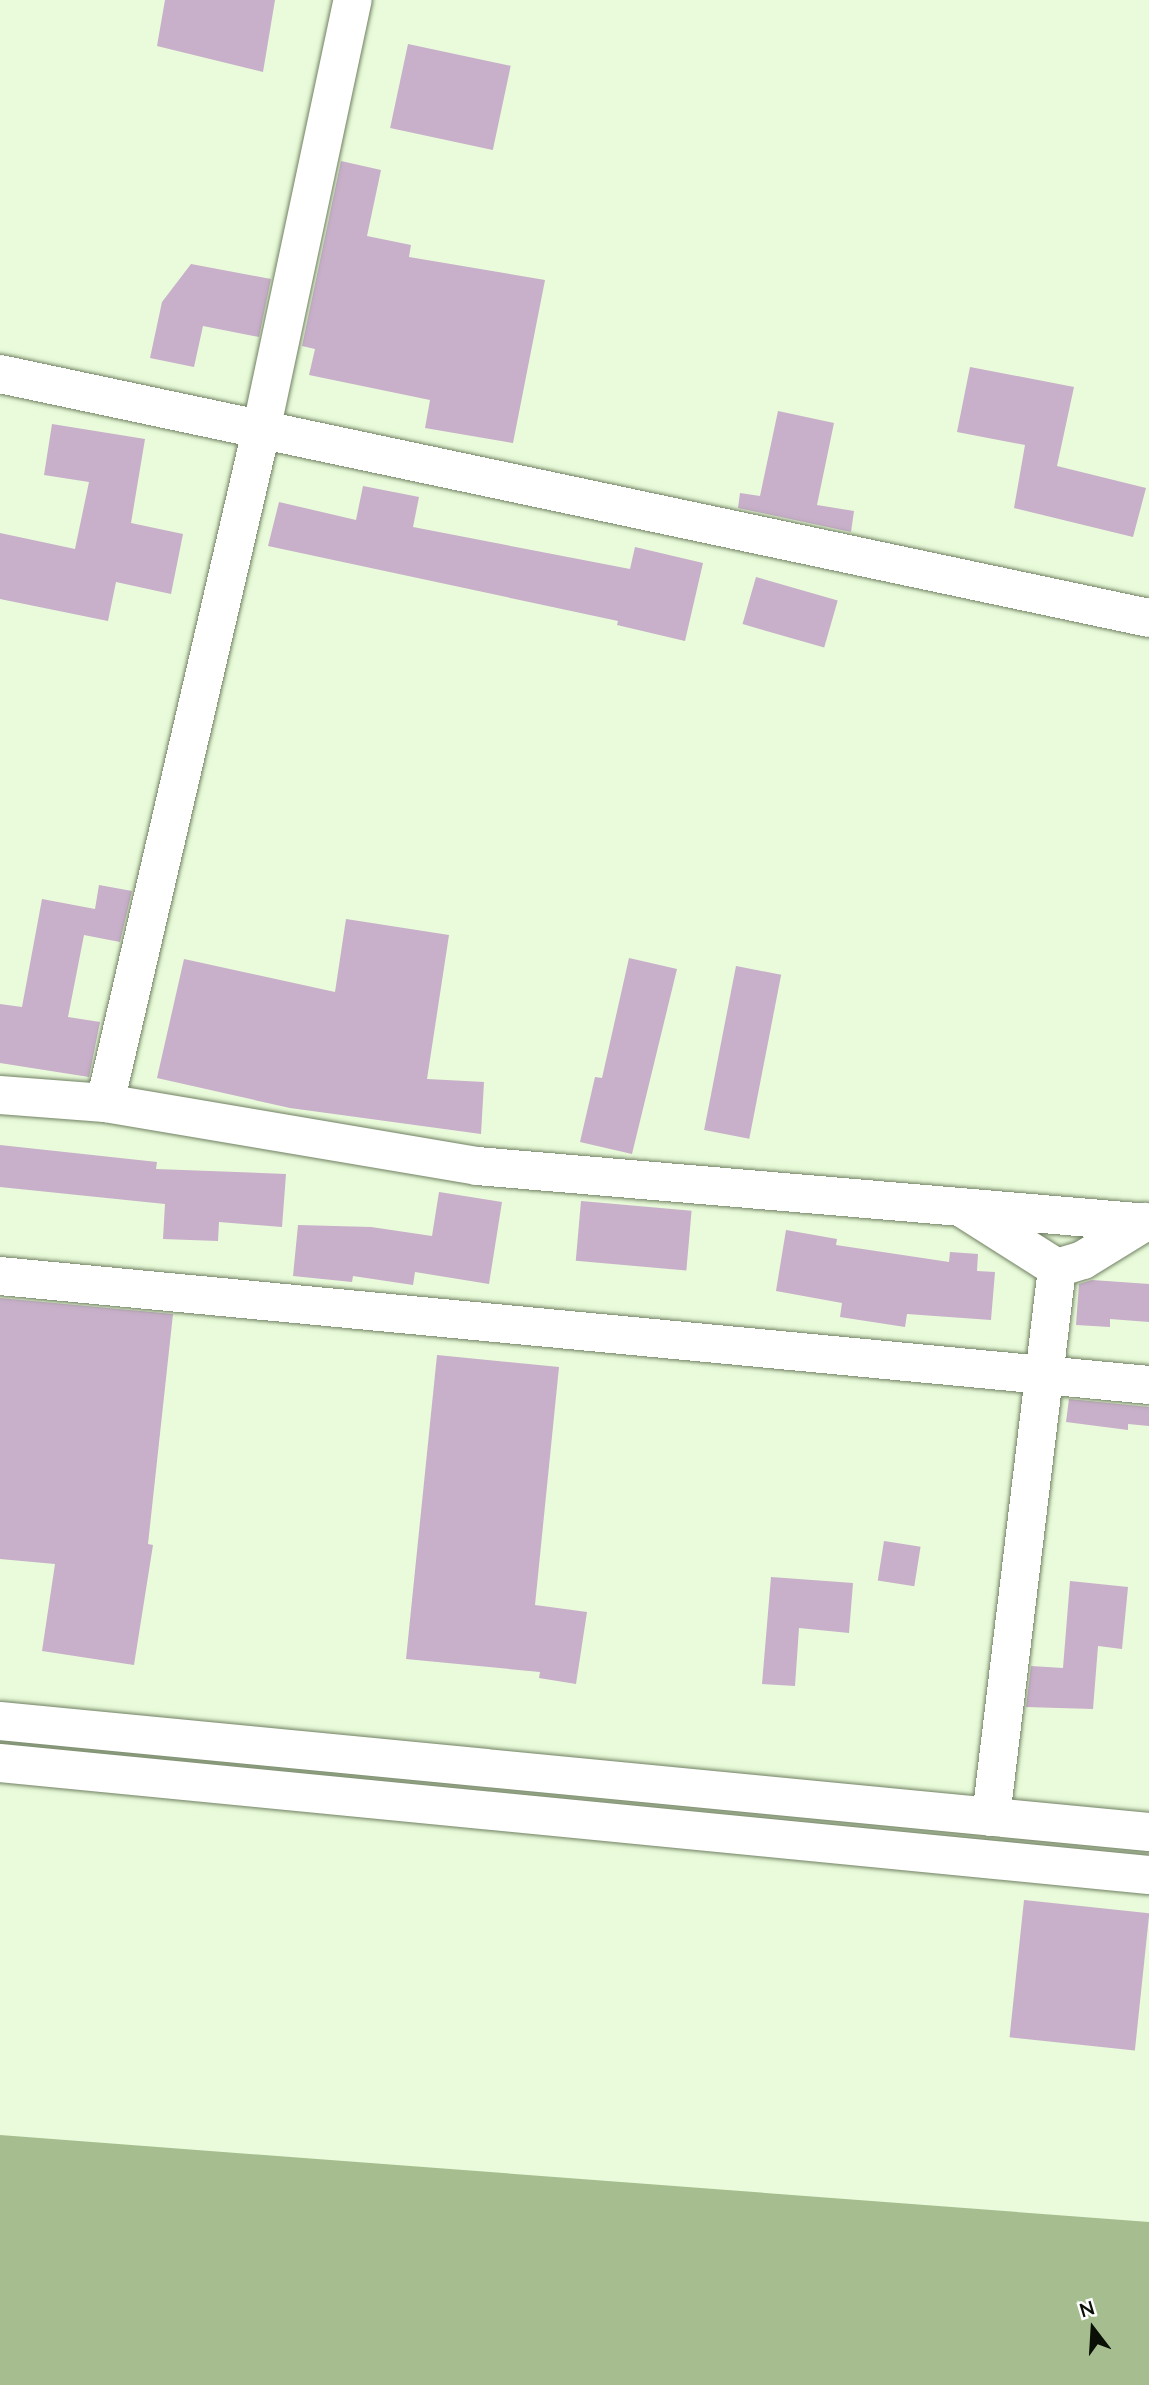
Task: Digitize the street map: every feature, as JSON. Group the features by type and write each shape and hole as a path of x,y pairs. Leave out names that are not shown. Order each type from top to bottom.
{"street":[{"path":"105,1102 261,431 354,0"},
{"path":"0,374 1149,618"},
{"path":"0,1095 105,1102 477,1166 1147,1222"},
{"path":"960,1206 1056,1268 1083,1260 1147,1222"},
{"path":"991,1817 1056,1268"},
{"path":"0,1276 1149,1385"},
{"path":"0,1721 1149,1832"},
{"path":"0,1763 1149,1875"}],"shaded area":[{"path":"0,2135 1149,2222 1149,2385 0,2385"}],"building":[{"path":"165,0 275,0 263,72 157,46"},
{"path":"408,44 511,66 493,150 390,128"},
{"path":"341,161 381,170 367,236 411,245 409,257 545,280 513,443 425,428 430,400 309,375 315,349 302,346"},
{"path":"191,264 271,279 259,337 203,326 194,367 150,358 162,302"},
{"path":"970,367 1074,387 1057,466 1146,488 1133,537 1014,508 1025,445 957,432"},
{"path":"778,411 834,423 817,505 854,511 851,532 738,508 740,493 760,496"},
{"path":"52,424 145,439 131,523 183,534 171,594 116,582 108,621 0,599 0,533 75,549 89,482 44,475"},
{"path":"363,486 419,497 413,527 630,569 635,547 703,563 685,641 617,625 618,621 268,546 279,502 356,520"},
{"path":"756,577 838,600 824,648 742,624"},
{"path":"99,885 132,891 120,942 84,935 68,1017 100,1022 89,1077 0,1063 0,1004 22,1007 42,899 95,909"},
{"path":"346,919 449,935 427,1079 484,1082 481,1134 290,1108 157,1078 184,959 335,992"},
{"path":"629,958 677,969 632,1154 580,1142 595,1077 602,1078"},
{"path":"736,966 781,975 749,1139 704,1130"},
{"path":"0,1145 157,1162 156,1169 286,1174 282,1227 219,1222 218,1241 163,1239 165,1204 0,1187"},
{"path":"439,1192 502,1202 489,1284 415,1272 413,1285 353,1276 352,1282 293,1276 298,1225 371,1227 432,1236"},
{"path":"581,1201 692,1211 686,1270 576,1261"},
{"path":"786,1230 837,1239 836,1245 949,1262 950,1252 978,1254 977,1271 995,1272 991,1320 907,1314 905,1327 840,1317 842,1303 776,1291"},
{"path":"1092,1280 1149,1284 1149,1322 1110,1319 1110,1327 1076,1325 1079,1284"},
{"path":"0,1298 173,1314 148,1544 153,1545 134,1665 42,1651 55,1564 0,1559"},
{"path":"437,1355 559,1367 535,1605 587,1612 576,1684 539,1678 540,1672 406,1659"},
{"path":"1069,1399 1149,1407 1149,1426 1128,1424 1128,1430 1066,1422"},
{"path":"884,1541 921,1547 914,1586 878,1581"},
{"path":"771,1577 853,1583 849,1633 799,1628 795,1686 762,1684"},
{"path":"1070,1581 1128,1587 1122,1649 1098,1646 1093,1709 1026,1707 1031,1666 1063,1668"},
{"path":"1024,1900 1149,1913 1135,2050 1010,2037"}]}
